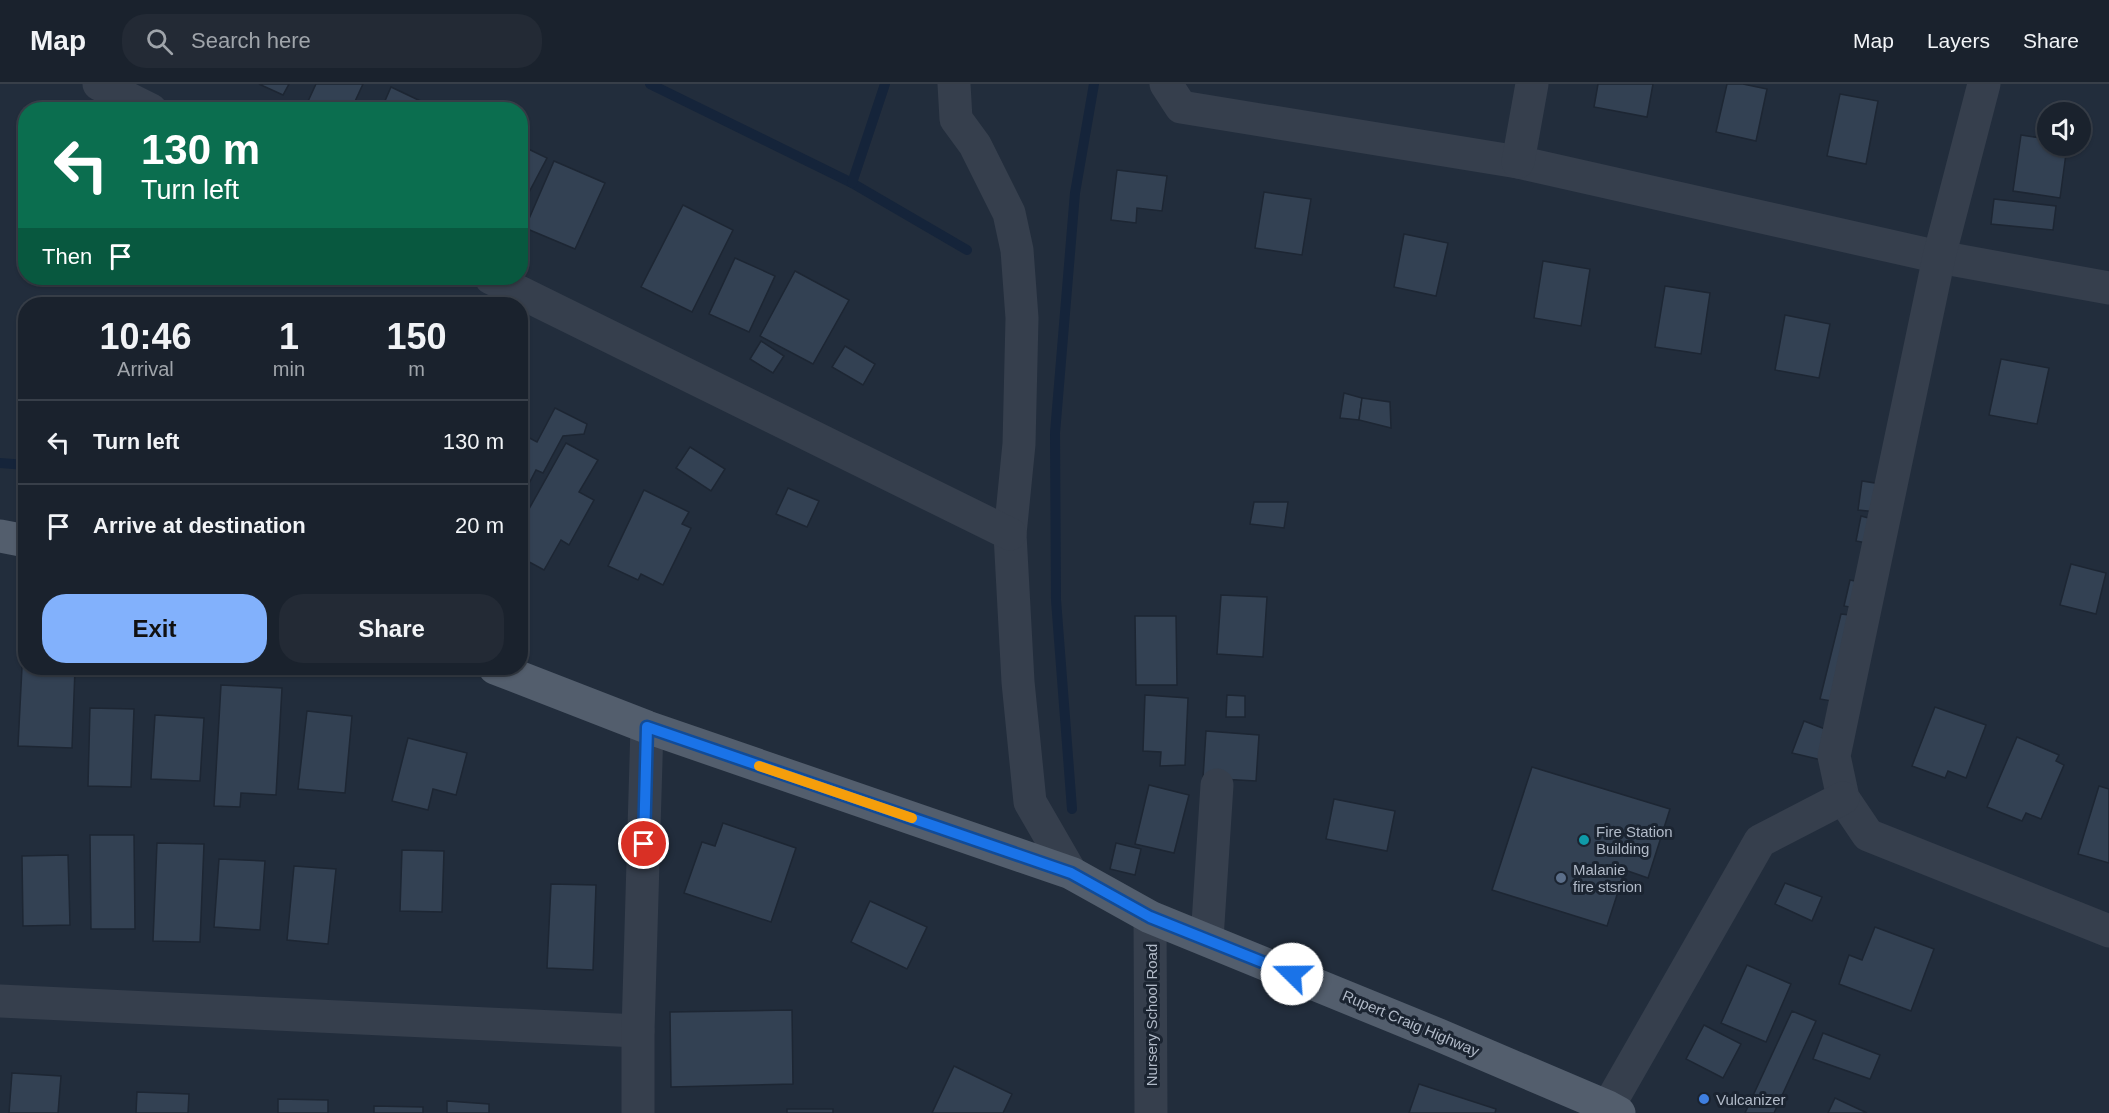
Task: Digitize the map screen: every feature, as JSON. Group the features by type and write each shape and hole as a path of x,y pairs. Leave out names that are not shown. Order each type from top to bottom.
{"main road":[{"path":"0,536 18,539"},
{"name":"Rupert Craig Highway","path":"513,675 647,727 1071,873 1150,917 1614,1110"}],"street":[{"path":"99,84 135,102"},
{"path":"954,84 956,119 975,145 1010,213 1017,250 1022,318 1019,444 1010,534 1018,682 1030,802 1071,873"},
{"path":"1166,84 1181,107 1518,162 1939,257 2109,288"},
{"path":"1518,162 1532,84"},
{"path":"1984,84 1939,257 1834,756 1843,798 1868,835 2109,932"},
{"path":"505,285 1010,534"},
{"path":"638,1113 638,1032 647,727"},
{"path":"1207,939 1217,784"},
{"path":"1614,1110 1760,841 1843,798"},
{"name":"Nursery School Road","path":"1150,917 1151,1113"},
{"path":"0,1001 638,1032"}],"building":[{"path":"259,84 289,84 283,95"},
{"path":"316,84 363,84 355,102 308,102"},
{"path":"1598,84 1653,84 1647,117 1594,107"},
{"path":"1727,84 1743,84 1767,89 1756,141 1716,132"},
{"path":"391,87 423,102 384,102"},
{"path":"1840,94 1878,101 1866,164 1827,156"},
{"path":"2021,135 2037,137 2037,156 2066,156 2060,198 2013,191"},
{"path":"528,149 547,158 528,194"},
{"path":"554,161 605,183 575,249 528,229 528,221"},
{"path":"1117,170 1167,176 1162,211 1137,208 1136,223 1111,220"},
{"path":"1264,192 1311,199 1302,255 1255,248"},
{"path":"1994,199 2056,206 2053,230 1991,224"},
{"path":"683,205 733,230 692,312 641,287"},
{"path":"1404,234 1448,243 1436,296 1394,287"},
{"path":"735,258 775,276 749,332 709,314"},
{"path":"1543,261 1590,269 1581,326 1534,318"},
{"path":"795,271 849,300 813,364 760,336"},
{"path":"1665,286 1710,293 1701,354 1655,347"},
{"path":"1785,315 1830,324 1819,378 1775,370"},
{"path":"761,341 784,356 773,373 750,359"},
{"path":"845,346 875,364 863,385 832,367"},
{"path":"2001,359 2049,368 2037,424 1989,415"},
{"path":"1344,393 1362,398 1359,420 1340,418"},
{"path":"1362,398 1390,402 1391,428 1359,420"},
{"path":"555,408 587,424 584,434 563,436 543,473 536,470 528,485 528,437 537,442"},
{"path":"566,443 598,460 579,492 594,500 569,545 561,540 544,570 528,561 528,511"},
{"path":"690,447 725,469 711,491 676,468"},
{"path":"1862,481 1881,484 1877,512 1858,510"},
{"path":"788,488 819,501 807,527 776,514"},
{"path":"644,490 689,512 682,524 691,528 663,585 641,574 638,580 608,566"},
{"path":"1254,502 1288,502 1284,528 1250,524"},
{"path":"1861,516 1876,520 1872,544 1856,541"},
{"path":"2071,564 2106,573 2096,614 2060,605"},
{"path":"1850,580 1865,583 1860,609 1844,606"},
{"path":"1221,595 1267,597 1263,657 1217,654"},
{"path":"1841,614 1858,616 1842,703 1820,699"},
{"path":"1135,616 1176,616 1177,685 1136,685"},
{"path":"22,675 75,675 72,748 18,746"},
{"path":"221,685 282,688 276,795 241,793 240,807 214,806"},
{"path":"1145,695 1188,698 1185,765 1160,766 1161,752 1143,751"},
{"path":"1227,695 1245,696 1245,717 1226,717"},
{"path":"1935,707 1986,725 1966,778 1948,771 1945,778 1912,766"},
{"path":"90,708 134,709 131,787 88,786"},
{"path":"307,711 352,716 345,793 298,789"},
{"path":"155,715 204,718 200,781 151,779"},
{"path":"1804,721 1833,732 1826,761 1792,753"},
{"path":"1206,731 1259,735 1256,781 1203,778"},
{"path":"2017,737 2059,755 2056,761 2064,765 2041,819 2026,813 2022,821 1987,807"},
{"path":"408,738 467,753 456,795 433,789 428,810 392,801"},
{"name":"Fire Station Building","path":"1532,767 1670,809 1648,878 1625,870 1607,926 1492,890"},
{"path":"1149,785 1189,795 1174,853 1135,844"},
{"path":"2099,786 2109,789 2109,863 2078,854"},
{"path":"1334,799 1395,811 1387,851 1326,839"},
{"path":"723,823 796,848 771,922 684,893 702,842 715,846"},
{"path":"90,835 134,835 135,929 91,929"},
{"path":"157,843 204,844 200,942 153,941"},
{"path":"1116,843 1141,849 1135,875 1110,869"},
{"path":"402,850 444,851 442,912 400,911"},
{"path":"68,855 70,925 23,926 22,856"},
{"path":"219,859 265,861 260,930 214,927"},
{"path":"294,866 336,869 328,944 287,940"},
{"path":"1785,883 1822,897 1812,921 1775,904"},
{"path":"551,884 596,885 593,970 547,968"},
{"path":"870,901 927,927 907,969 851,942"},
{"path":"1875,927 1934,949 1911,1011 1839,984 1849,955 1862,960"},
{"path":"1747,965 1791,984 1766,1042 1721,1023"},
{"path":"792,1010 793,1084 671,1087 670,1012"},
{"path":"1792,1011 1816,1021 1774,1113 1745,1113"},
{"path":"1704,1025 1741,1044 1723,1078 1686,1059"},
{"path":"1823,1033 1880,1055 1870,1079 1813,1059"},
{"path":"954,1066 1012,1094 1003,1113 932,1113"},
{"path":"12,1073 61,1076 58,1113 9,1113"},
{"path":"1419,1084 1496,1109 1495,1113 1409,1113"},
{"path":"137,1092 189,1094 188,1113 136,1113"},
{"path":"1835,1098 1867,1113 1828,1113"},
{"path":"278,1099 328,1100 328,1113 278,1113"},
{"path":"447,1101 489,1104 489,1113 447,1113"},
{"path":"374,1106 423,1107 423,1113 374,1113"},
{"path":"787,1109 833,1109 833,1113 787,1113"}],"waterway":[{"path":"650,84 852,183 967,250"},
{"path":"852,183 885,84"},
{"path":"1072,809 1056,600 1055,433 1075,193 1094,84"},
{"path":"0,463 18,464"}],"slow traffic":[{"path":"759,766 912,818"}],"place":[{"name":"Fire Station Building","path":"1584,840"},
{"name":"Malanie fire stsrion","path":"1561,878"},
{"name":"Vulcanizer","path":"1704,1099"}],"route":[{"path":"644,844 647,727 1071,873 1150,917 1292,974"}]}
